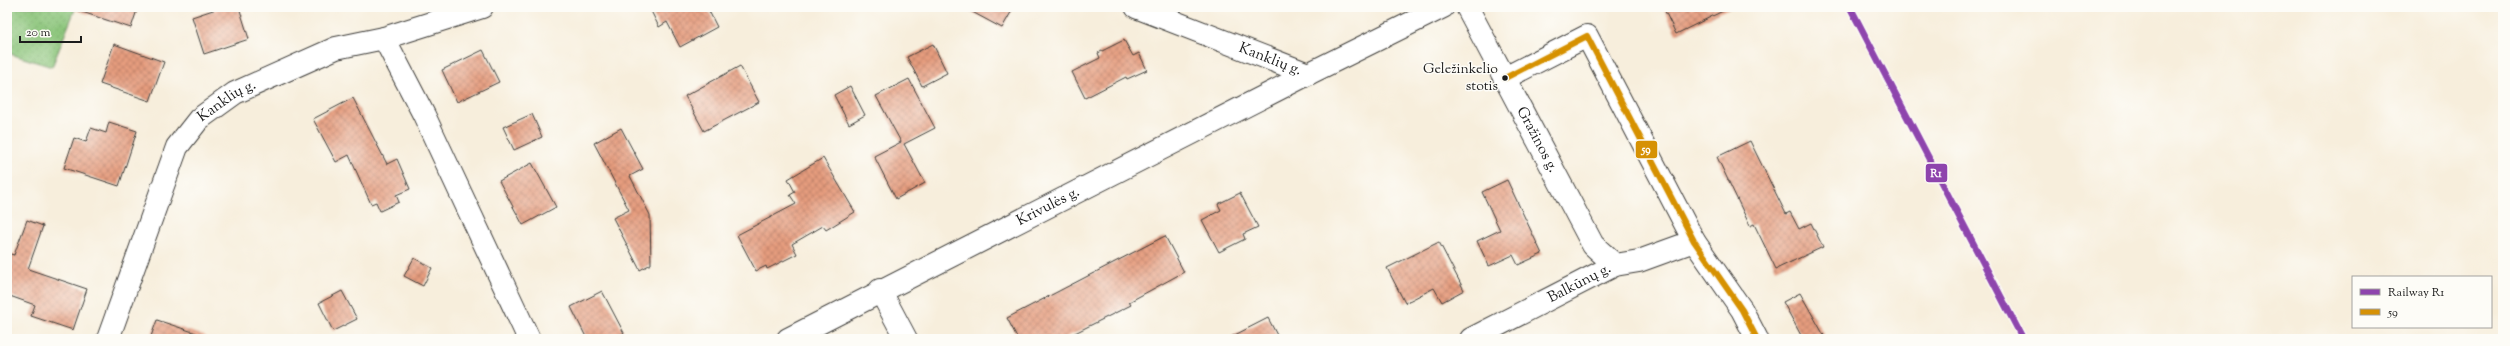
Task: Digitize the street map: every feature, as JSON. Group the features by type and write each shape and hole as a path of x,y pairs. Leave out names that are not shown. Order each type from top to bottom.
{"street":[{"name":"Kanklių g.","path":"108,339 177,147 199,119 235,93 336,48 384,38 482,7"},
{"name":"Kanklių g.","path":"1136,7 1308,74 1443,7"},
{"name":"Gražinos g.","path":"1467,7 1593,245 1615,265"},
{"path":"1505,78 1586,36 1694,241 1742,310 1757,339"},
{"path":"384,38 424,115 529,339"},
{"name":"Krivulės g.","path":"788,339 880,290 1308,74"},
{"name":"Balkūnų g.","path":"1471,339 1615,265 1639,261 1694,241"},
{"path":"880,290 906,339"}],"green space":[{"path":"7,7 76,7 52,67 7,53"}],"building":[{"path":"77,7 138,7 131,28 76,10"},
{"path":"222,7 239,7 249,39 204,54 192,17"},
{"path":"649,7 707,7 717,27 680,47 667,22 659,27"},
{"path":"963,7 1014,7 1002,28"},
{"path":"1663,7 1731,7 1676,34"},
{"path":"1124,40 1133,56 1139,53 1147,70 1127,79 1126,77 1085,98 1072,72 1100,58 1098,53"},
{"path":"114,44 164,62 150,101 100,84"},
{"path":"933,44 947,73 922,86 907,57"},
{"path":"483,50 499,82 457,102 442,70"},
{"path":"740,66 759,102 704,131 685,96"},
{"path":"909,79 935,128 904,144 925,183 896,199 874,156 901,142 876,96"},
{"path":"850,86 865,115 849,124 834,95"},
{"path":"353,98 387,164 397,159 410,189 396,195 399,202 380,211 376,202 371,204 349,155 336,162 313,119"},
{"path":"532,114 542,137 514,150 503,127"},
{"path":"109,122 137,131 119,186 64,168 74,138 86,142 91,128 106,133"},
{"path":"621,128 643,169 630,176 650,215 651,264 640,270 613,218 629,210 594,143"},
{"path":"1750,141 1786,214 1790,212 1799,229 1811,223 1823,247 1776,269 1754,224 1750,226 1717,157"},
{"path":"823,158 855,212 826,230 823,226 792,244 797,254 767,269 766,266 756,271 737,235 796,204 790,195 795,192 788,179"},
{"path":"532,163 556,207 523,225 499,181"},
{"path":"1507,180 1542,254 1518,265 1513,255 1489,266 1477,241 1500,230 1482,192"},
{"path":"1240,193 1258,227 1243,234 1245,239 1219,252 1202,220 1221,210 1218,204"},
{"path":"27,220 43,226 28,269 87,289 73,330 31,316 35,305 7,295 7,253 14,255"},
{"path":"1165,236 1184,272 1129,302 1131,305 1063,339 1018,339 1007,318"},
{"path":"1439,242 1464,290 1442,302 1434,288 1405,303 1387,268"},
{"path":"414,258 432,268 423,286 404,276"},
{"path":"342,291 357,319 333,331 319,303"},
{"path":"602,291 624,333 612,339 587,339 571,307"},
{"path":"1800,293 1826,339 1803,339 1783,302"},
{"path":"1268,318 1279,339 1227,339"},
{"path":"157,320 205,336 204,339 150,339"}],"rail line":[{"name":"R1","path":"1850,7 2023,339"}],"transit line":[{"name":"59","path":"1505,78 1587,36 1694,241 1742,310 1757,339"}],"place":[{"name":"Geležinkelio stotis","path":"1505,78"}]}
